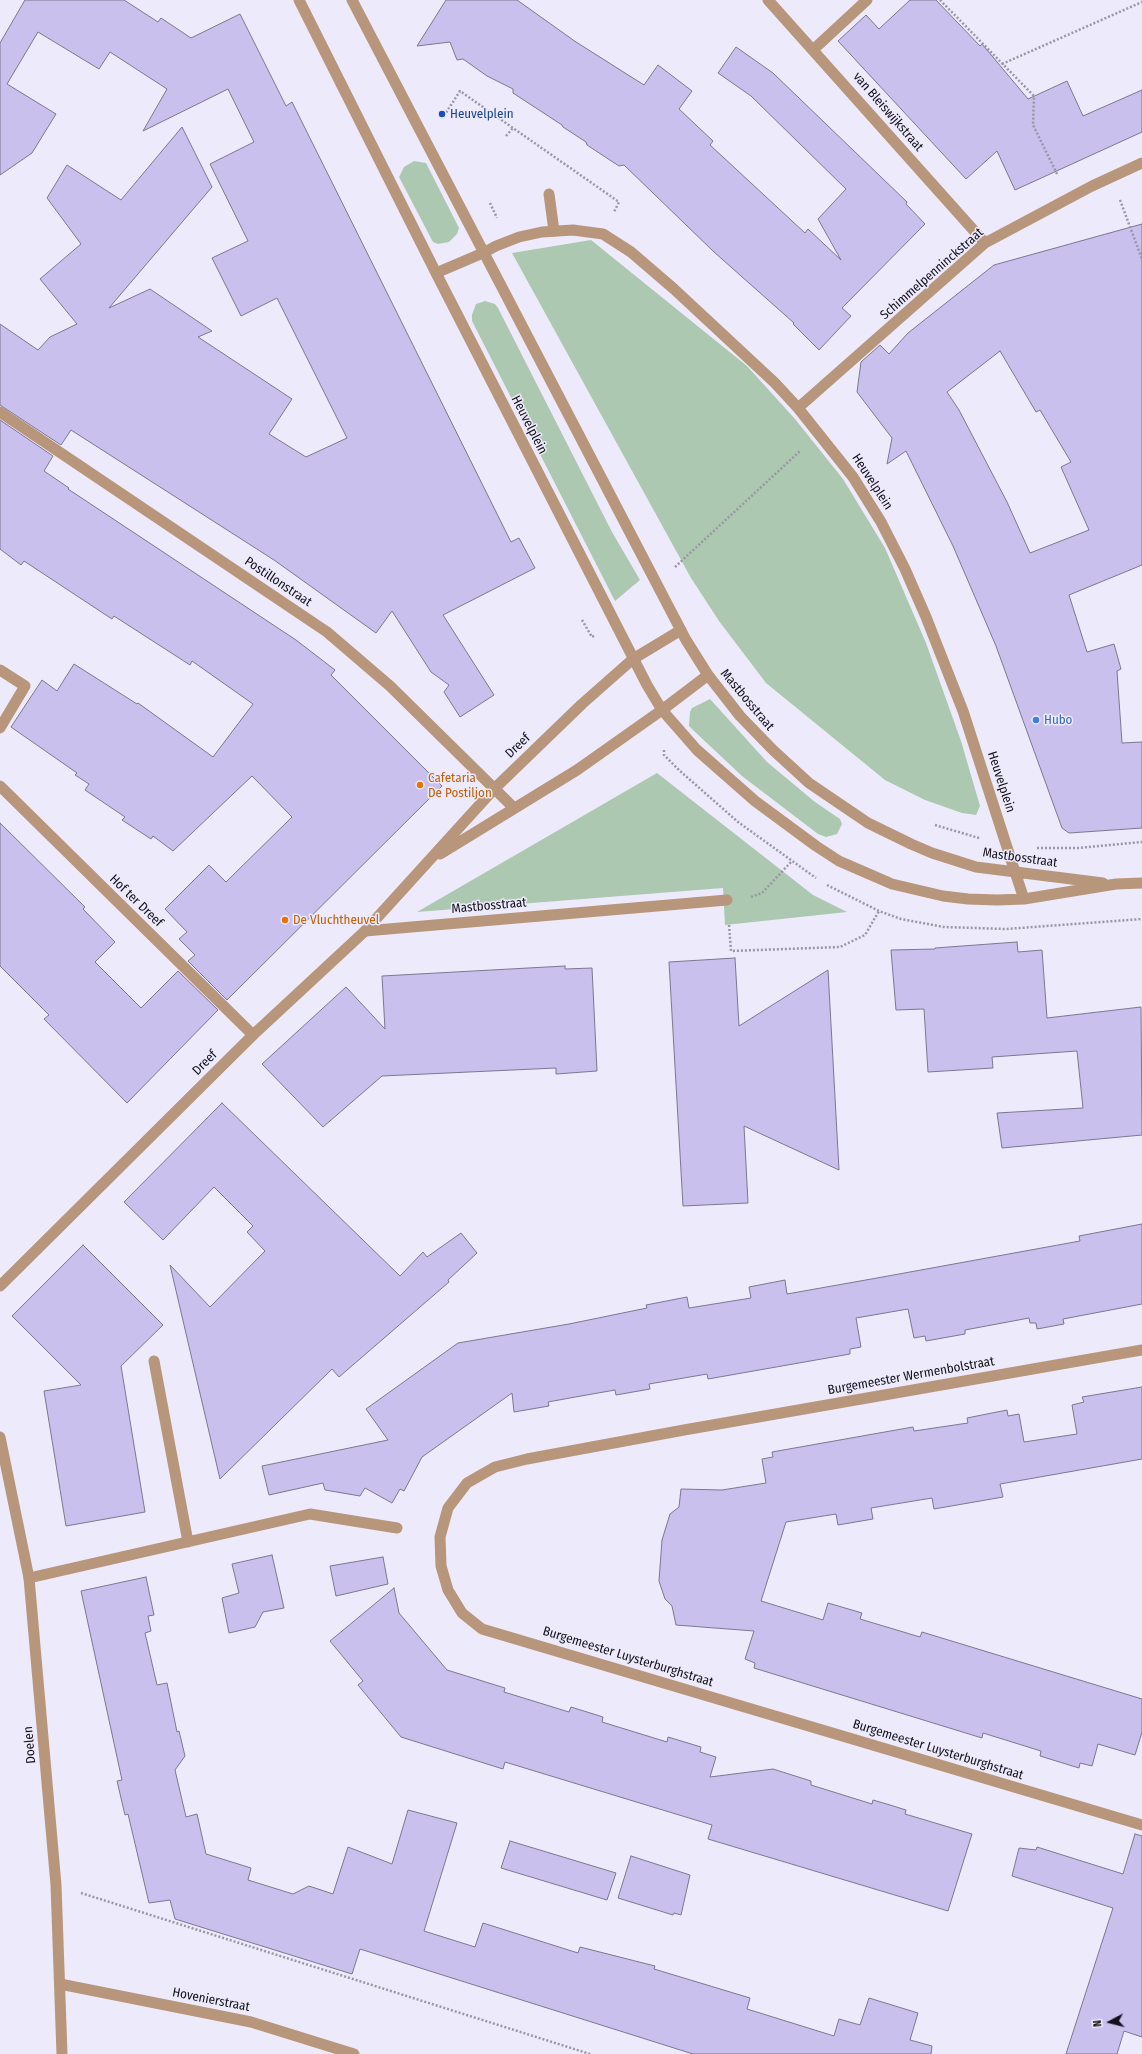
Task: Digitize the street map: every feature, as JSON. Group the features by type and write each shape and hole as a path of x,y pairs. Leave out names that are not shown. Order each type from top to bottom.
{"street":[{"name":"Heuvelplein","path":"299,0 436,274 633,659 662,710"},
{"path":"352,0 656,584 708,675"},
{"name":"van Bleiswijkstraat","path":"768,0 814,49 985,243"},
{"path":"814,49 867,0"},
{"name":"Schimmelpenninckstraat","path":"798,408 985,243 1070,198 1142,163"},
{"path":"549,194 554,230"},
{"name":"Heuvelplein","path":"436,274 519,237 554,230 583,230 603,234 631,252 775,382 820,433 868,499 905,569 946,665 972,737 1024,899"},
{"name":"Postillonstraat","path":"0,412 327,632 390,686 514,808"},
{"name":"Dreef","path":"0,1286 253,1035 365,931 494,789 582,704 633,659 681,630"},
{"path":"0,670 25,686 0,728"},
{"name":"Dreef","path":"429,861 577,770 662,710 708,675"},
{"name":"Mastbosstraat","path":"708,675 740,716 784,762 809,783 868,823 932,853 976,866 1116,884"},
{"name":"Mastbosstraat","path":"662,710 697,750 735,785 796,832 839,861 892,884 918,891 968,899 1024,899 1116,884 1142,883"},
{"name":"Hof ter Dreef","path":"0,786 253,1035"},
{"name":"Mastbosstraat","path":"365,931 727,900"},
{"name":"Burgemeester Wermenbolstraat","path":"684,1430 1142,1350"},
{"path":"154,1361 188,1542"},
{"name":"Burgemeester Luysterburghstraat","path":"684,1430 527,1459 495,1467 467,1483 448,1508 440,1537 441,1566 448,1590 462,1613 482,1629 1142,1825"},
{"name":"Doelen","path":"0,1437 29,1578 56,1885 62,2054"},
{"path":"29,1578 310,1514 397,1528"},
{"name":"Hovenierstraat","path":"60,1984 252,2022 354,2054"}],"path":[{"path":"940,0 1034,96 1033,125 1070,198"},
{"path":"1002,64 1142,2"},
{"path":"444,116 460,91 619,202 603,234"},
{"path":"506,136 514,128"},
{"path":"1112,177 1142,259"},
{"path":"656,584 820,433"},
{"path":"582,620 592,637 614,620"},
{"name":"Mastbosstraat","path":"933,825 1007,844 1058,848 1142,842"},
{"path":"791,862 762,893 747,899 727,900 731,950 840,947 865,935 879,912"},
{"path":"56,1885 590,2054"}],"green space":[{"path":"414,161 426,163 459,228 457,234 449,242 438,244 433,242 399,177 404,167"},
{"path":"591,240 747,366 795,419 843,479 885,548 926,643 961,741 980,806 976,815 962,813 925,800 885,780 766,683 719,621 691,578 512,253"},
{"path":"485,301 495,304 498,308 612,532 640,580 615,601 472,321 472,315 476,304"},
{"path":"710,699 767,762 815,802 840,819 842,824 837,834 826,837 818,834 742,776 689,726 690,712 692,708"},
{"path":"657,773 813,895 847,912 725,925 723,888 417,912"}],"building":[{"path":"25,0 124,0 158,22 161,18 191,38 240,14 286,106 292,102 511,542 519,538 535,568 443,615 494,695 460,717 444,692 449,685 431,672 392,611 376,633 274,560 71,430 61,445 0,405 0,324 38,350 50,337 77,324 40,279 81,244 47,198 67,165 121,200 182,127 212,187 109,308 150,289 212,331 198,337 292,399 269,434 306,457 347,438 277,298 241,316 212,258 248,241 210,164 254,142 228,89 143,131 167,89 110,52 99,69 38,32 7,84 56,114 32,153 0,175 0,43"},
{"path":"446,0 517,0 576,42 644,85 658,65 692,91 679,109 713,141 710,145 805,233 808,229 841,260 818,219 846,189 751,96 718,73 736,47 773,73 907,202 906,204 925,224 842,308 851,316 819,350 793,324 794,323 714,252 624,165 619,166 587,145 586,142 562,125 513,93 513,89 487,76 463,59 457,60 450,42 417,46"},
{"path":"910,0 936,0 980,46 982,44 1028,99 1067,81 1083,116 1142,90 1142,132 1015,190 997,151 966,179 838,41 866,15 879,29"},
{"path":"1142,224 1142,565 1069,595 1087,652 1114,644 1121,669 1117,671 1122,743 1142,742 1142,828 1069,833 1062,828 996,646 953,546 906,451 887,464 892,438 857,392 861,362 880,345 889,354 908,333 994,265","holes":["1000,351 1036,412 1040,410 1071,462 1061,467 1089,530 1030,553 1007,502 959,410 947,392"]},
{"path":"0,420 53,456 44,471 69,488 68,489 296,640 335,670 331,675 442,786 227,1000 188,961 195,955 179,939 187,932 165,909 209,865 226,882 292,817 252,776 173,851 153,836 151,839 122,820 125,817 85,790 89,784 75,775 77,773 11,727 42,680 57,691 74,664 137,704 138,703 213,757 253,704 192,661 190,665 114,616 112,619 24,561 21,565 0,549"},
{"path":"0,823 85,907 83,909 115,942 95,962 141,1008 178,971 218,1010 127,1103 44,1019 49,1015 0,966"},
{"path":"1017,942 1018,952 1042,950 1047,1018 1141,1007 1142,1135 1002,1148 997,1113 1083,1108 1077,1051 992,1057 993,1068 928,1072 924,1009 896,1010 891,950 935,949"},
{"path":"735,958 739,1026 828,970 839,1170 744,1126 748,1203 683,1206 669,962"},
{"path":"565,966 565,969 592,968 597,1071 556,1074 556,1068 382,1076 323,1127 262,1064 346,987 385,1029 382,976"},
{"path":"222,1103 400,1276 423,1252 427,1257 461,1233 477,1253 448,1280 449,1282 339,1377 332,1369 220,1479 170,1265 210,1307 265,1251 247,1232 253,1226 214,1187 163,1240 124,1202"},
{"path":"1142,1224 1142,1304 1063,1319 1064,1324 1037,1329 1036,1323 1030,1323 1029,1318 965,1330 965,1334 926,1341 925,1336 914,1338 908,1309 856,1318 861,1347 850,1349 850,1354 708,1379 707,1374 649,1384 650,1389 616,1395 615,1390 548,1402 549,1406 514,1412 512,1393 422,1457 404,1491 400,1489 392,1503 365,1488 360,1496 325,1490 323,1483 269,1495 262,1466 388,1440 366,1409 458,1343 569,1324 647,1308 646,1305 687,1297 689,1308 751,1298 749,1287 785,1280 787,1294 1080,1241 1079,1236"},
{"path":"83,1245 163,1325 121,1366 145,1512 66,1526 44,1391 81,1385 12,1316"},
{"path":"1142,1387 1142,1459 1000,1484 1003,1497 934,1509 932,1498 871,1508 873,1519 838,1525 836,1514 786,1522 761,1601 823,1620 828,1603 862,1613 860,1619 920,1637 922,1632 1142,1699 1142,1732 1135,1755 1098,1744 1092,1766 1080,1763 1079,1768 1040,1756 1041,1751 983,1733 982,1738 754,1668 755,1663 745,1659 754,1631 676,1625 672,1606 665,1599 659,1581 662,1540 670,1514 679,1507 681,1489 722,1490 766,1483 762,1459 773,1457 772,1452 913,1427 914,1431 968,1423 967,1418 1007,1410 1008,1416 1019,1414 1024,1442 1077,1434 1072,1405 1084,1402 1082,1397"},
{"path":"272,1555 284,1608 263,1612 255,1627 229,1633 222,1598 239,1593 232,1564"},
{"path":"383,1557 388,1584 336,1596 330,1566"},
{"path":"146,1577 154,1615 148,1616 151,1631 145,1633 157,1685 167,1683 177,1732 179,1731 185,1756 175,1770 186,1817 197,1814 206,1854 251,1868 248,1880 293,1894 309,1886 333,1894 348,1847 392,1864 408,1810 457,1823 424,1931 475,1947 483,1923 578,1953 580,1947 655,1966 654,1969 750,1998 747,2009 834,2036 839,2019 860,2025 869,1998 918,2013 910,2040 932,2046 931,2054 693,2054 360,1949 352,1974 175,1919 170,1900 149,1903 128,1814 125,1815 117,1781 122,1780 81,1591"},
{"path":"394,1588 399,1613 447,1670 505,1688 504,1692 569,1712 571,1707 603,1717 602,1722 667,1742 668,1737 701,1747 700,1752 716,1757 710,1777 773,1769 811,1781 811,1785 872,1804 873,1800 890,1805 906,1810 905,1814 972,1834 948,1911 708,1839 712,1825 505,1762 503,1769 401,1737 358,1685 363,1681 330,1641"},
{"path":"1135,1834 1142,1836 1142,2037 1124,2031 1117,2054 1066,2054 1113,1908 1012,1876 1019,1848 1036,1850 1037,1847 1123,1874"},
{"path":"510,1841 616,1873 607,1900 501,1868"},
{"path":"631,1856 690,1875 681,1915 674,1913 673,1915 618,1898"}],"place":[{"name":"Heuvelplein","path":"442,114"},
{"name":"Hubo","path":"1036,720"},
{"name":"Cafetaria De Postiljon","path":"420,785"},
{"name":"De Vluchtheuvel","path":"285,920"}]}
